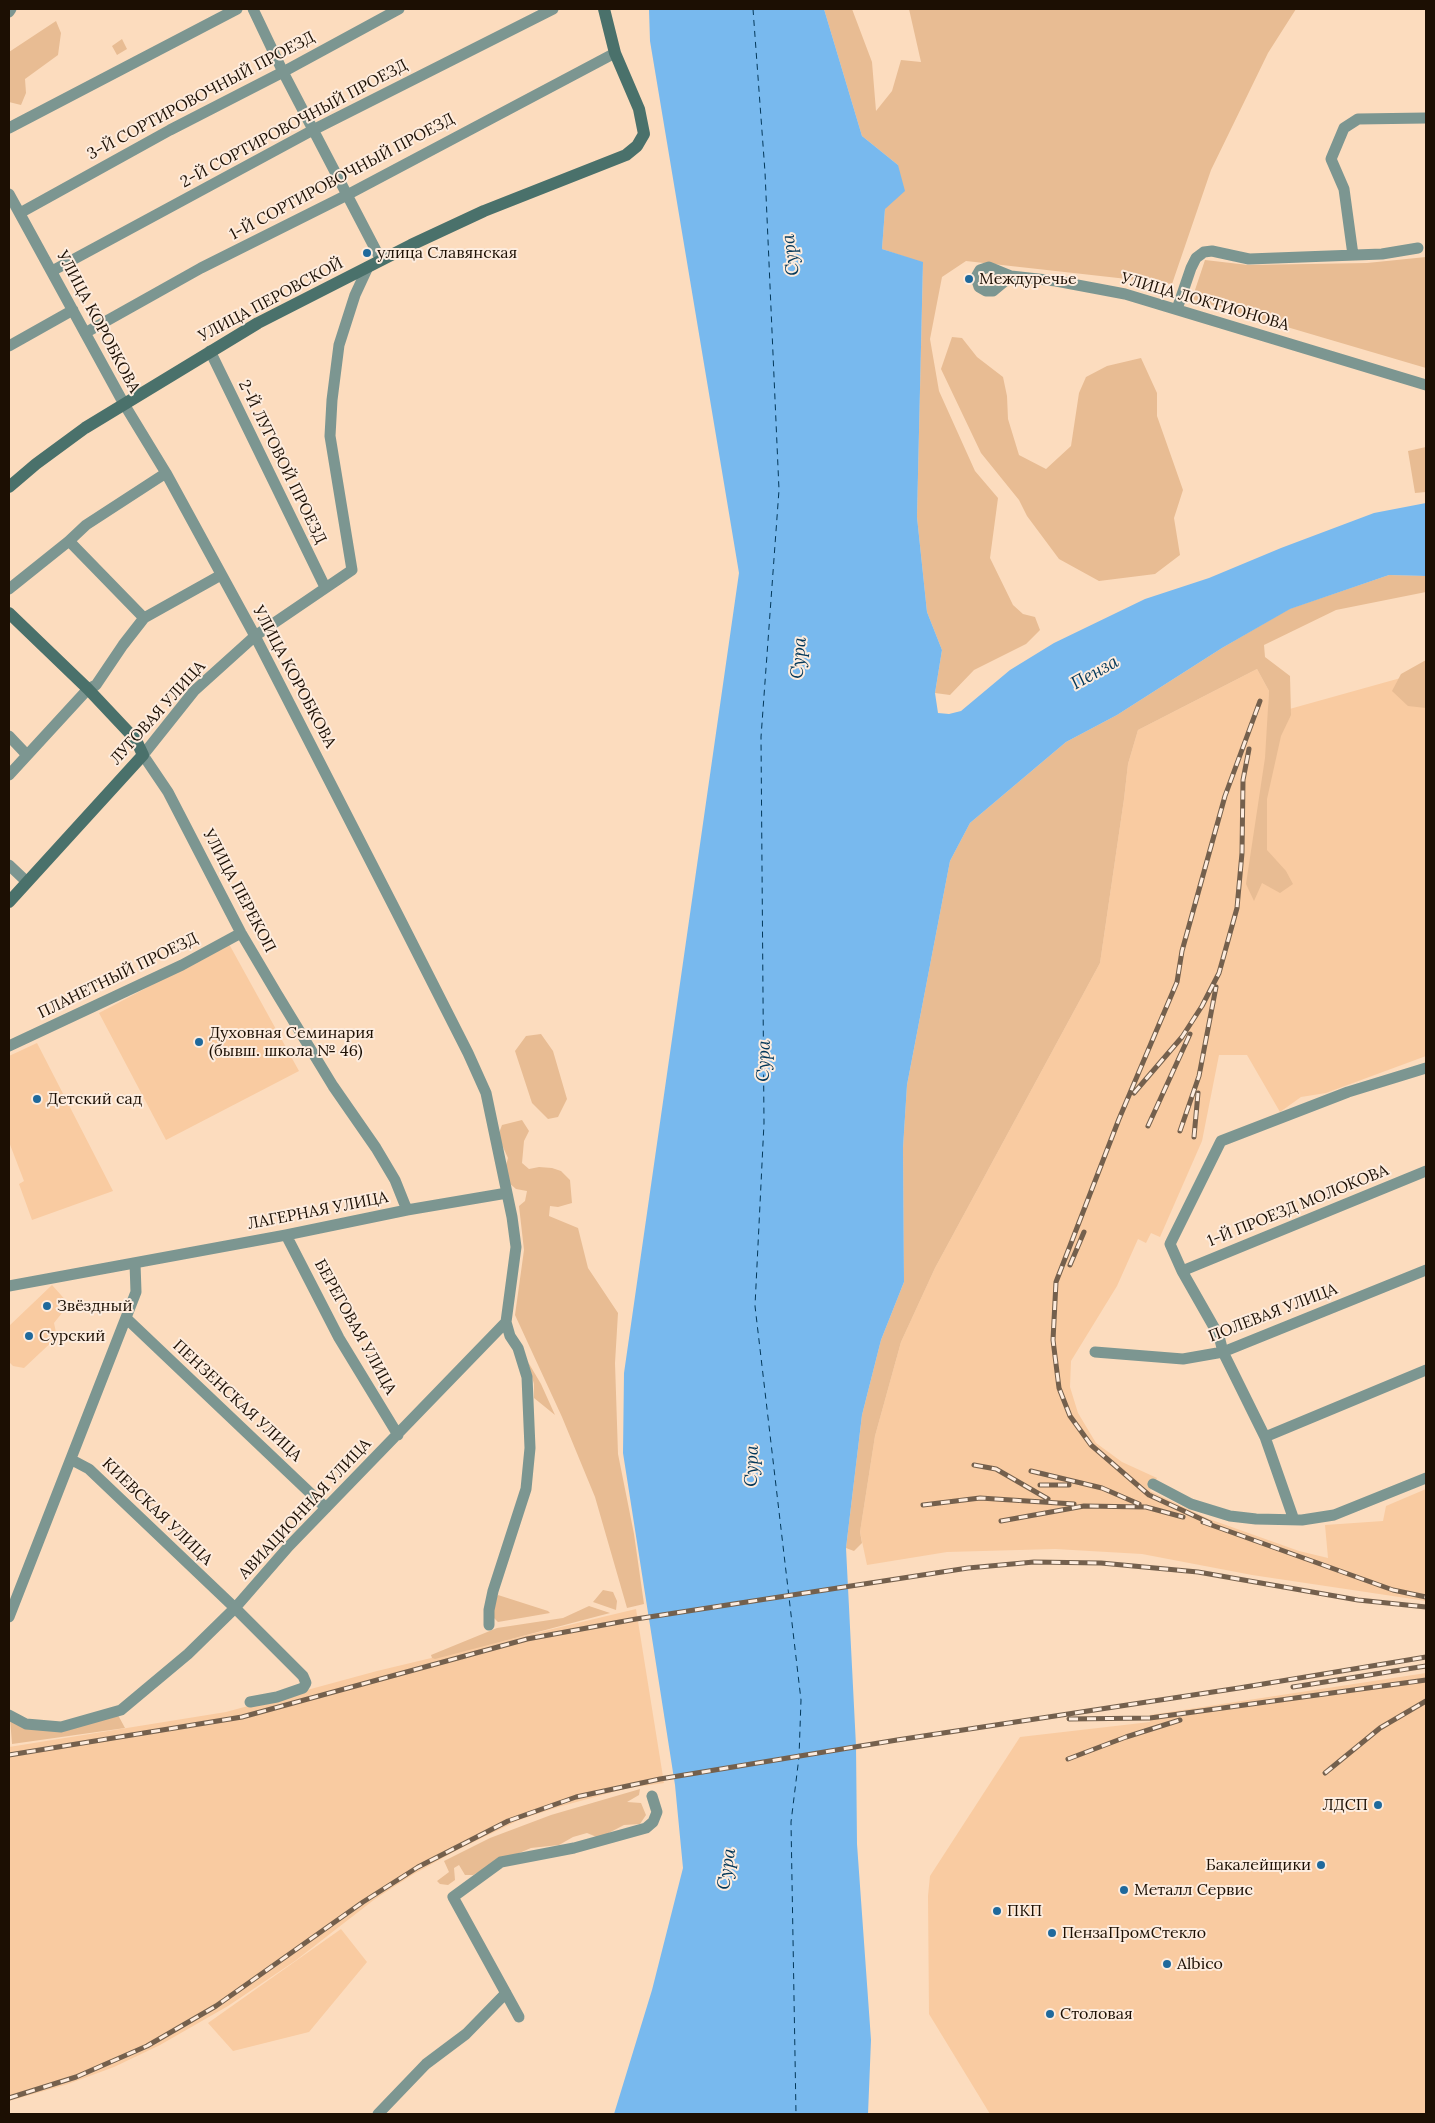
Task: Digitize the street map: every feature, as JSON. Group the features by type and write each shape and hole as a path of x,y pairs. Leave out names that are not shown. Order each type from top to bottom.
{"main road":[{"path":"604,9 615,53"},
{"name":"УЛИЦА ПЕРОВСКОЙ","path":"9,487 36,464 85,428 258,323 381,260 484,211 626,155 637,146 644,134 640,109 615,53"},
{"name":"УЛИЦА ПЕРЕКОП","path":"9,613 88,689 136,740 143,755"},
{"name":"ЛУГОВАЯ УЛИЦА","path":"9,902 143,755"}],"street":[{"path":"9,128 237,9"},
{"path":"253,9 283,72 381,260"},
{"name":"3-Й СОРТИРОВОЧНЫЙ ПРОЕЗД","path":"20,212 399,9"},
{"name":"2-Й СОРТИРОВОЧНЫЙ ПРОЕЗД","path":"52,271 313,130 553,9"},
{"name":"1-Й СОРТИРОВОЧНЫЙ ПРОЕЗД","path":"85,333 201,268 347,194 615,53"},
{"path":"1353,255 1344,189 1331,159 1344,128 1358,119 1426,118"},
{"name":"УЛИЦА КОРОБКОВА","path":"9,194 124,404 166,473 255,636 468,1053 486,1093 516,1247 506,1322"},
{"path":"1177,309 1191,268 1196,258 1204,252 1212,251 1249,259 1382,254 1418,248"},
{"name":"УЛИЦА ЛОКТИОНОВА","path":"1011,276 993,291 986,291 979,287 976,277 980,270 989,266 1011,276 1125,294 1426,385"},
{"name":"ЛУГОВАЯ УЛИЦА","path":"143,755 194,691 255,636 352,570 330,436 332,400 339,345 355,295 368,267"},
{"path":"9,346 73,310"},
{"name":"2-Й ЛУГОВОЙ ПРОЕЗД","path":"210,351 325,587"},
{"path":"9,590 86,525 166,473"},
{"path":"69,541 144,618"},
{"path":"9,775 88,689 96,685 144,618 221,575"},
{"path":"9,736 27,754"},
{"name":"УЛИЦА ПЕРЕКОП","path":"143,755 168,792 241,933 332,1086 391,1172 407,1210"},
{"path":"9,865 27,882"},
{"name":"ПЛАНЕТНЫЙ ПРОЕЗД","path":"9,1046 182,965 241,933"},
{"path":"1294,1520 1265,1437 1223,1352 1219,1336 1182,1271 1170,1244 1221,1140 1348,1092 1426,1068"},
{"name":"1-Й ПРОЕЗД МОЛОКОВА","path":"1182,1271 1426,1171"},
{"name":"ЛАГЕРНАЯ УЛИЦА","path":"9,1286 286,1235 407,1210 507,1194"},
{"name":"БЕРЕГОВАЯ УЛИЦА","path":"286,1235 338,1338 398,1435"},
{"path":"9,1618 136,1292 135,1263"},
{"name":"ПОЛЕВАЯ УЛИЦА","path":"1095,1352 1183,1358 1223,1352 1426,1270"},
{"name":"ПЕНЗЕНСКАЯ УЛИЦА","path":"126,1318 326,1508"},
{"path":"489,1625 489,1610 494,1586 526,1489 530,1448 527,1377 518,1348 510,1336 506,1322"},
{"name":"АВИАЦИОННАЯ УЛИЦА","path":"9,1715 26,1724 61,1727 121,1710 188,1654 235,1608 289,1546 506,1322"},
{"path":"1265,1437 1426,1370"},
{"name":"КИЕВСКАЯ УЛИЦА","path":"72,1460 89,1469 235,1608 302,1676 306,1683 303,1688 277,1697 250,1702"},
{"path":"1154,1484 1191,1504 1230,1516 1294,1520 1334,1515 1426,1478"},
{"path":"519,2017 453,1897 501,1862 574,1848 646,1828 653,1822 656,1812 652,1796"},
{"path":"378,2114 426,2064 466,2034 506,1993"}],"shaded area":[{"path":"824,9 852,9 872,62 876,111 892,91 901,60 921,62 909,9 1296,9 1268,53 1211,170 1172,284 966,261 942,277 930,339 939,391 975,471 998,498 990,558 1013,605 1023,614 1035,617 1040,630 1026,644 974,670 950,695 935,693 942,650 927,612 917,517 923,263 882,249 885,209 898,165 862,136"},
{"path":"56,21 61,33 58,55 25,79 26,93 21,105 9,102 9,52"},
{"path":"122,39 127,49 117,55 112,46"},
{"path":"1426,257 1426,368 1192,299 1205,260 1248,265 1367,263"},
{"path":"952,337 962,338 977,357 1003,377 1007,396 1008,419 1019,455 1046,469 1071,446 1079,393 1086,377 1107,366 1141,358 1157,393 1157,416 1183,490 1174,518 1180,555 1155,574 1099,581 1059,559 1027,516 1019,500 981,453 941,369"},
{"path":"1426,447 1426,492 1415,493 1408,451"},
{"path":"1389,575 1426,576 1426,592 1336,610 1264,645 1265,657 1290,676 1291,715 1281,736 1267,799 1267,850 1286,871 1293,884 1280,893 1262,883 1254,901 1246,884 1265,758 1269,691 1257,669 1138,730 1128,764 1100,963 935,1268 901,1342 875,1436 860,1532 862,1543 854,1551 846,1548 862,1415 881,1340 904,1282 903,1148 907,1085 950,861 970,823 1066,742 1117,715 1222,648 1289,609"},
{"path":"1426,660 1426,708 1408,706 1392,691 1401,674"},
{"path":"1257,669 1269,691 1268,715 1415,674 1426,686 1426,1056 1326,1093 1301,1097 1280,1112 1247,1055 1219,1055 1202,1141 1160,1237 1151,1233 1146,1243 1138,1239 1117,1286 1071,1361 1070,1387 1078,1413 1096,1443 1122,1462 1157,1478 1150,1491 1209,1519 1299,1551 1328,1558 1325,1525 1383,1521 1386,1506 1426,1489 1426,1601 1252,1575 1142,1554 1055,1549 947,1552 867,1565 860,1532 875,1436 901,1342 935,1268 1100,963 1128,764 1138,730"},
{"name":"Духовная Семинария (бывш. школа № 46)","path":"229,944 299,1071 166,1140 99,1013"},
{"path":"541,1034 553,1051 567,1099 558,1117 548,1119 532,1103 515,1051 526,1036"},
{"name":"Детский сад","path":"37,1043 113,1191 32,1220 19,1184 24,1181 9,1142 9,1056"},
{"path":"522,1120 529,1131 524,1141 522,1163 529,1169 539,1167 561,1171 570,1180 572,1203 558,1207 550,1206 549,1216 578,1228 588,1268 618,1313 615,1363 618,1454 634,1534 644,1604 627,1608 595,1497 562,1417 515,1315 524,1250 519,1206 525,1201 527,1191 516,1189 509,1183 505,1169 508,1158 498,1136 502,1125"},
{"path":"52,1285 69,1304 54,1323 57,1337 24,1368 13,1366 9,1362 9,1326"},
{"path":"528,1362 541,1384 555,1415 534,1398 534,1384"},
{"path":"603,1590 613,1592 617,1601 616,1610 593,1602"},
{"path":"498,1595 550,1613 498,1622 493,1617 494,1600"},
{"path":"589,1606 610,1613 435,1659 431,1655 497,1628 563,1618"},
{"path":"636,1609 664,1783 628,1788 558,1807 519,1820 457,1850 412,1875 375,1899 295,1961 228,2006 160,2045 114,2067 68,2084 9,2101 9,1747 226,1712 377,1671"},
{"path":"1426,1673 1426,2114 990,2114 929,2014 928,1896 930,1876 1020,1737 1150,1722 1150,1715"},
{"path":"118,1715 125,1728 12,1744 10,1718 25,1727"},
{"path":"640,1789 639,1795 627,1802 641,1803 646,1815 640,1824 624,1825 599,1838 587,1833 573,1837 559,1845 531,1848 493,1864 473,1875 465,1875 459,1865 454,1868 455,1880 448,1885 440,1884 437,1881 449,1872 444,1861 490,1838 551,1815"},
{"path":"341,1929 367,1962 309,2032 233,2051 208,2023"}],"water":[{"path":"649,9 824,9 862,136 898,165 905,191 885,209 882,249 923,262 917,517 927,612 942,650 935,693 938,713 949,714 961,711 1010,670 1054,643 1145,599 1209,578 1281,548 1374,513 1426,503 1426,576 1389,575 1290,609 1222,648 1117,715 1066,742 970,823 950,861 907,1085 903,1148 904,1282 881,1340 862,1415 846,1548 856,1746 857,1844 871,2040 868,2114 614,2114 652,1990 683,1868 675,1785 623,1453 624,1373 739,573 650,41"}],"ferry route":[{"path":"753,9 765,172 779,490 761,737 764,1123 755,1306 801,1700 799,1757 791,1822 796,2114"}],"railway":[{"path":"1210,1523 1149,1495 1091,1445 1070,1416 1059,1388 1053,1340 1056,1282 1119,1119 1177,982 1182,951 1225,796 1260,701"},
{"path":"1134,1093 1182,1037 1202,1006 1219,973 1237,908 1242,853 1243,780 1249,749"},
{"path":"1180,1131 1199,1076 1216,987"},
{"path":"1148,1126 1190,1034"},
{"path":"1194,1137 1198,1093"},
{"path":"1070,1265 1084,1232"},
{"path":"974,1465 996,1469 1048,1499"},
{"path":"1031,1471 1102,1488 1139,1504"},
{"path":"1040,1485 1069,1485"},
{"path":"923,1505 980,1498 1074,1504"},
{"path":"1001,1521 1084,1506 1146,1507 1183,1517"},
{"path":"1203,1522 1393,1590 1426,1597"},
{"path":"9,1755 242,1717 527,1639 636,1619 968,1568 1034,1562 1101,1563 1198,1572 1358,1600 1426,1607"},
{"path":"9,2098 76,2077 147,2046 216,2006 363,1902 418,1867 508,1821 576,1797 660,1779 1426,1657"},
{"path":"1293,1687 1426,1666"},
{"path":"1069,1719 1150,1718 1426,1680"},
{"path":"1325,1773 1380,1728 1426,1701"},
{"path":"1068,1759 1126,1737 1180,1720"}],"place":[{"name":"улица Славянская","path":"367,253"},
{"name":"Междуречье","path":"969,279"},
{"name":"Духовная Семинария (бывш. школа № 46)","path":"199,1042"},
{"name":"Детский сад","path":"37,1099"},
{"name":"Звёздный","path":"47,1306"},
{"name":"Сурский","path":"29,1336"},
{"name":"ЛДСП","path":"1378,1805"},
{"name":"Бакалейщики","path":"1321,1865"},
{"name":"Металл Сервис","path":"1124,1890"},
{"name":"ПКП","path":"997,1911"},
{"name":"ПензаПромСтекло","path":"1052,1933"},
{"name":"Albico","path":"1167,1964"},
{"name":"Столовая","path":"1050,2014"}],"water label":[{"name":"Сура","path":"791,255"},
{"name":"Сура","path":"799,658"},
{"name":"Пенза","path":"1095,673"},
{"name":"Сура","path":"764,1061"},
{"name":"Сура","path":"752,1466"},
{"name":"Сура","path":"727,1869"}]}
